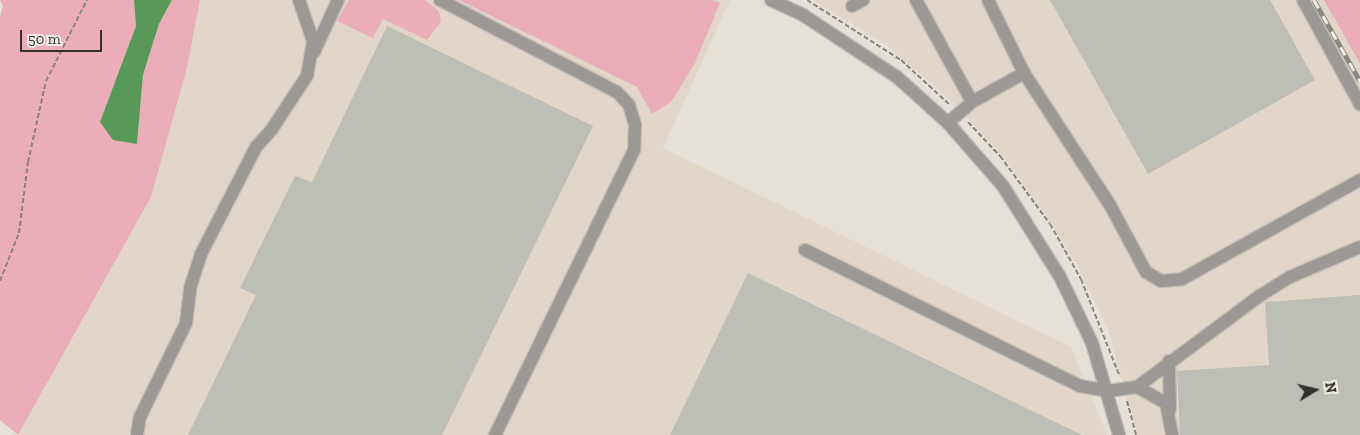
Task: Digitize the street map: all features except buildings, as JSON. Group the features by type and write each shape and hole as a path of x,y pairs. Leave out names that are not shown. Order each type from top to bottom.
{"street":[{"path":"299,0 313,42 311,59"},
{"path":"137,435 140,417 186,323 190,288 201,254 256,147 295,97 338,0"},
{"path":"440,0 617,92 629,105 635,125 634,150 495,435"},
{"path":"770,0 865,53 948,123 1003,186 1029,223 1092,343 1108,390 1118,435"},
{"path":"916,0 972,102"},
{"path":"988,0 1024,73 1110,205 1146,272 1161,281 1182,279 1360,180"},
{"path":"1303,0 1360,104"},
{"path":"948,123 972,102 1024,73"},
{"path":"805,250 1080,386 1108,390 1137,387 1169,361 1290,277 1360,248"},
{"path":"1169,361 1172,435"},
{"path":"1137,387 1160,399 1170,410"}],"path":[{"path":"0,281 19,233 28,162 46,81 87,0"}],"shaded area":[{"path":"0,0 134,0 136,26 129,47 137,144 143,75 159,24 172,0 200,0 187,68 151,197 18,435 0,420 0,17 3,6"},
{"path":"134,0 172,0 159,24 143,75 137,144 113,140 100,122 136,26"},
{"path":"200,0 730,0 663,148 1071,347 1107,435 18,435 151,197 187,68"},
{"path":"349,0 425,0 439,11 441,22 427,40 383,19 373,38 337,21"},
{"path":"459,0 713,0 720,3 694,65 671,102 652,114 637,87"},
{"path":"813,0 1324,0 1360,64 1360,435 1137,435 1109,332 1080,270 1044,212 993,145 945,95 886,45"},
{"path":"1324,0 1360,0 1360,64"}],"railway":[{"path":"1314,0 1360,81"}]}
